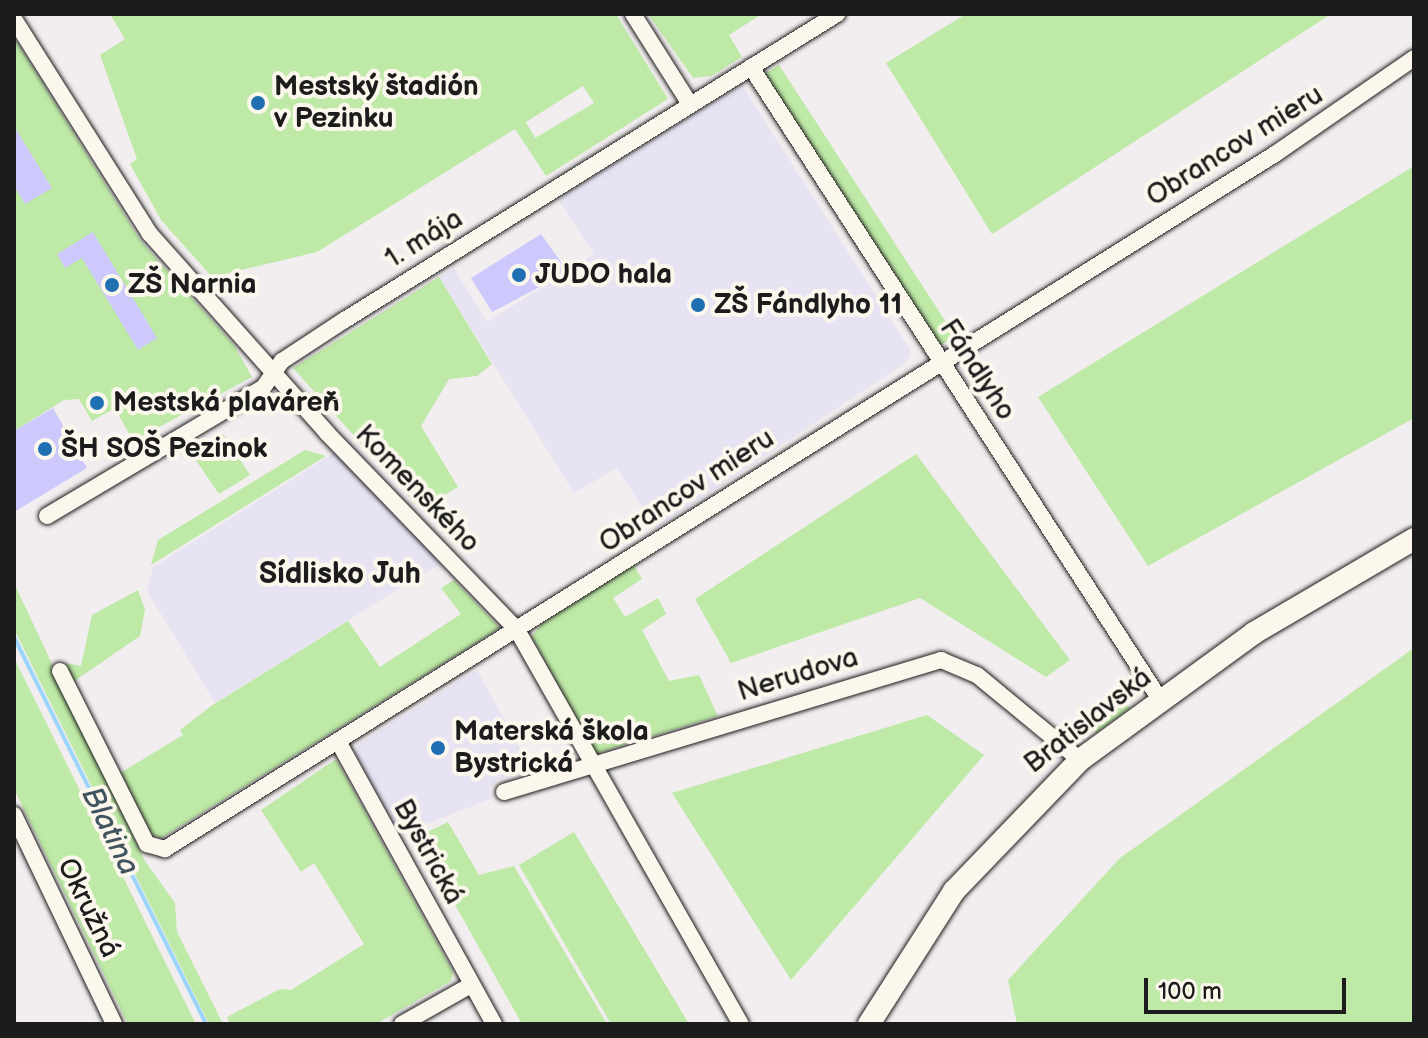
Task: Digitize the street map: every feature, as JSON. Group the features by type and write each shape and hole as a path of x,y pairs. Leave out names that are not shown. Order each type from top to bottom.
{"main road":[{"name":"Bratislavská","path":"869,1024 954,891 1080,760 1281,615 1414,539"}],"street":[{"path":"633,14 690,104"},
{"name":"1. mája","path":"47,516 263,388 276,370 343,321 837,14"},
{"name":"Komenského","path":"14,19 150,234 276,370 327,433 517,630 589,766 741,1024"},
{"name":"Obrancov mieru","path":"60,671 155,851 339,743 939,361 1275,154 1414,58"},
{"name":"Fándlyho","path":"751,67 1161,701"},
{"name":"Nerudova","path":"504,792 941,660 977,675 1080,760"},
{"name":"Bystrická","path":"339,743 494,1024"},
{"name":"Okružná","path":"14,815 114,1024"},
{"path":"402,1024 471,985"}],"shaded area":[{"name":"ZŠ Fándlyho 11","path":"742,85 911,351 907,362 656,528 617,468 574,493 439,277 454,268 487,322 570,270 594,254 558,199"},
{"path":"337,451 441,563 215,703 147,591 153,567"},
{"name":"Materská škola Bystrická","path":"477,670 531,769 498,779 490,789 491,799 400,834 355,753 359,744"}],"green space":[{"path":"110,14 616,14 668,99 546,176 515,129 317,252 212,277 161,220 130,164 137,159 100,55 125,39","holes":["583,86 594,103 535,138 526,122"]},
{"path":"648,14 762,14 729,35 742,57 711,76 693,78"},
{"path":"966,14 1331,14 992,234 886,63"},
{"path":"15,39 140,240 234,345 252,377 133,441 115,408 92,421 79,399 64,400 14,431"},
{"path":"779,65 955,336 938,347 763,75"},
{"path":"1414,166 1414,418 1148,566 1038,397"},
{"path":"439,277 492,364 477,376 449,379 421,426 458,487 420,509 293,368"},
{"path":"223,434 250,475 219,494 191,453"},
{"path":"305,450 326,456 151,565 158,540"},
{"path":"916,454 1070,660 1046,677 920,598 731,663 695,599"},
{"path":"633,564 642,579 613,598 625,617 658,598 666,614 642,630 669,681 699,675 718,716 595,754 532,637 540,625"},
{"path":"454,580 500,628 161,838 149,834 117,775 183,735 180,730 211,706 348,621 380,667 461,614 441,588"},
{"path":"14,583 145,861 175,903 177,932 223,1024 209,1024 14,629"},
{"path":"138,590 145,610 140,636 73,682 66,663 81,666 92,615"},
{"path":"1414,648 1414,1024 1017,1024 1008,980 1120,858"},
{"path":"14,658 196,1024 128,1024 14,789"},
{"path":"1118,693 1130,708 1096,733 1085,718"},
{"path":"927,715 984,755 791,980 672,793"},
{"path":"336,759 453,972 451,981 376,1024 230,1024 227,1017 280,989 291,990 364,944 314,863 301,872 261,810"},
{"path":"448,822 479,875 514,866 607,1024 522,1024 417,837"},
{"path":"574,832 689,1024 611,1024 519,865"}],"building":[{"path":"14,126 52,188 25,204 14,186"},
{"name":"ZŠ Narnia","path":"93,232 157,338 138,350 82,258 65,268 57,254"},
{"name":"JUDO hala","path":"541,234 568,272 492,312 471,278"},
{"name":"ŠH SOŠ Pezinok","path":"53,408 87,468 14,512 14,431"}],"waterway":[{"name":"Blatina","path":"14,637 206,1024"}],"place":[{"name":"Mestský štadión v Pezinku","path":"258,103"},
{"name":"JUDO hala","path":"519,275"},
{"name":"ZŠ Narnia","path":"112,285"},
{"name":"ZŠ Fándlyho 11","path":"698,305"},
{"name":"Mestská plaváreň","path":"97,403"},
{"name":"ŠH SOŠ Pezinok","path":"45,449"},
{"name":"Materská škola Bystrická","path":"438,748"}],"district":[{"name":"Sídlisko Juh","path":"340,574"}]}
